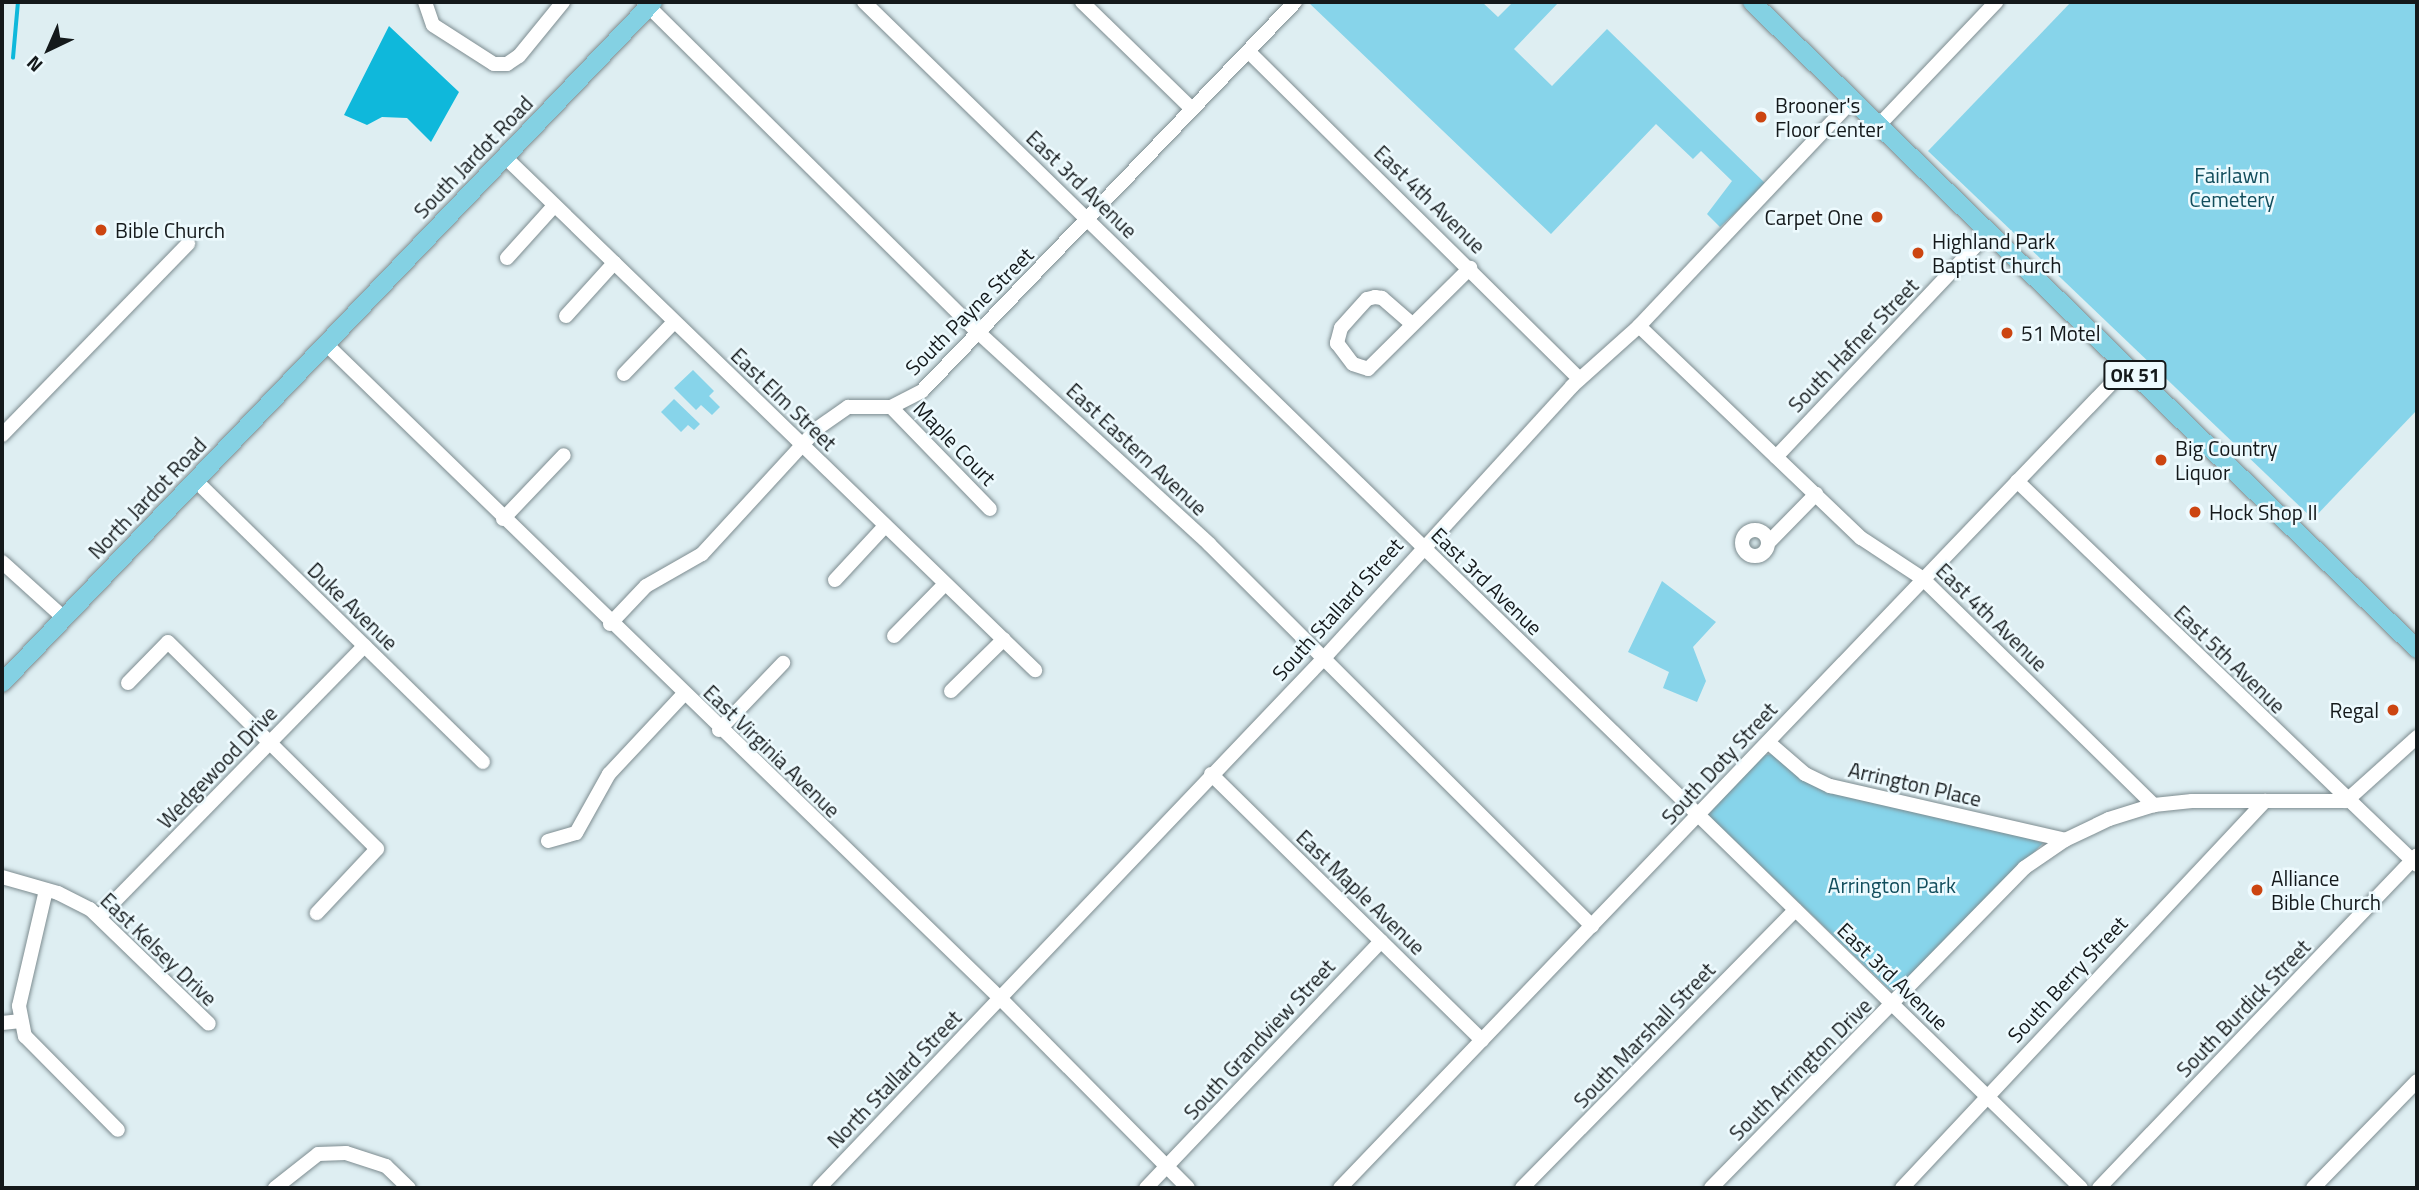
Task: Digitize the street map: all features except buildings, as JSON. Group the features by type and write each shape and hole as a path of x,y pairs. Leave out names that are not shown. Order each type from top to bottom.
{"main road":[{"name":"OK 51","path":"1752,2 2417,649"},
{"name":"South Jardot Road","path":"326,344 649,3"},
{"name":"North Jardot Road","path":"2,684 326,344"}],"street":[{"path":"425,2 433,25 494,64 507,64 519,56 563,2"},
{"name":"East 3rd Avenue","path":"864,2 2081,1188"},
{"path":"1082,2 1192,109"},
{"name":"South Payne Street","path":"610,624 646,586 702,554 818,428 848,407 891,407 922,391 1090,220 1295,2"},
{"path":"1879,125 1996,2"},
{"name":"East Eastern Avenue","path":"649,3 979,333 1209,544 1592,926"},
{"name":"East 4th Avenue","path":"1249,52 1470,268 1579,379"},
{"name":"South Stallard Street","path":"1000,998 1324,658 1422,547 1579,379 1639,326 1853,100"},
{"name":"East Elm Street","path":"505,157 1035,670"},
{"path":"507,258 554,206"},
{"name":"South Hafner Street","path":"1776,457 1989,232"},
{"path":"2,435 188,244"},
{"path":"566,316 614,263"},
{"path":"1412,324 1382,298 1367,299 1340,328 1337,343 1364,370 1412,324 1470,268"},
{"path":"624,374 674,322"},
{"name":"East 4th Avenue","path":"1639,326 1861,538 1922,578 2154,805"},
{"name":"East Virginia Avenue","path":"326,344 719,730 1000,998 1188,1188"},
{"name":"South Doty Street","path":"1340,1188 2127,367"},
{"name":"Maple Court","path":"891,407 990,509"},
{"path":"503,519 564,455"},
{"name":"Duke Avenue","path":"195,480 482,762"},
{"name":"East 5th Avenue","path":"2017,481 2346,802 2416,860"},
{"path":"1770,541 1816,495"},
{"path":"835,580 885,526"},
{"path":"2,562 64,618"},
{"path":"894,636 945,584"},
{"path":"951,691 1003,639"},
{"path":"128,683 168,642 377,849 317,914"},
{"name":"Wedgewood Drive","path":"100,916 364,646"},
{"path":"719,730 783,663"},
{"path":"548,841 576,833 609,774 683,695"},
{"path":"2346,802 2417,737"},
{"name":"Arrington Place","path":"1768,742 1805,774 1830,786 2065,840"},
{"name":"East Maple Avenue","path":"1211,774 1482,1040"},
{"name":"South Arrington Drive","path":"1711,1188 1894,1006 2024,868 2065,840 2109,819 2154,805 2265,801 2346,802"},
{"name":"South Berry Street","path":"1902,1188 2265,801"},
{"name":"South Burdick Street","path":"2099,1188 2416,860"},
{"name":"East Kelsey Drive","path":"2,877 46,890 100,916 209,1024"},
{"path":"46,890 33,935 21,1021 33,1047 118,1130"},
{"name":"South Marshall Street","path":"1522,1188 1795,910"},
{"name":"South Grandview Street","path":"1146,1188 1381,941"},
{"name":"North Stallard Street","path":"819,1188 1000,998"},
{"path":"2,1023 21,1021"},
{"path":"2313,1188 2417,1081"},
{"path":"275,1188 318,1154 346,1153 386,1166 409,1188"}],"green space":[{"path":"1308,2 1482,2 1498,17 1513,2 1559,2 1514,49 1552,86 1607,29 1766,184 1720,227 1707,214 1732,181 1701,151 1693,159 1656,124 1551,234"},
{"name":"Fairlawn Cemetery","path":"2071,2 2417,2 2417,410 2313,519 1928,151"},
{"path":"693,370 714,391 709,396 720,407 712,415 701,405 696,410 674,388"},
{"path":"674,399 700,424 694,430 688,425 681,432 661,412"},
{"path":"1662,581 1716,622 1693,647 1706,681 1697,702 1663,688 1669,672 1628,652"},
{"name":"Arrington Park","path":"1775,754 1789,768 2043,843 1897,992 1889,989 1708,815 1763,755"}],"shaded area":[{"path":"389,26 459,92 431,142 407,118 382,117 367,125 344,115"}],"waterway":[{"path":"13,58 18,2"}],"place":[{"name":"Brooner's Floor Center","path":"1761,117"},
{"name":"Carpet One","path":"1877,217"},
{"name":"Bible Church","path":"101,230"},
{"name":"Highland Park Baptist Church","path":"1918,253"},
{"name":"51 Motel","path":"2007,333"},
{"name":"Big Country Liquor","path":"2161,460"},
{"name":"Hock Shop II","path":"2195,512"},
{"name":"Regal","path":"2393,710"},
{"name":"Alliance Bible Church","path":"2257,890"}]}
